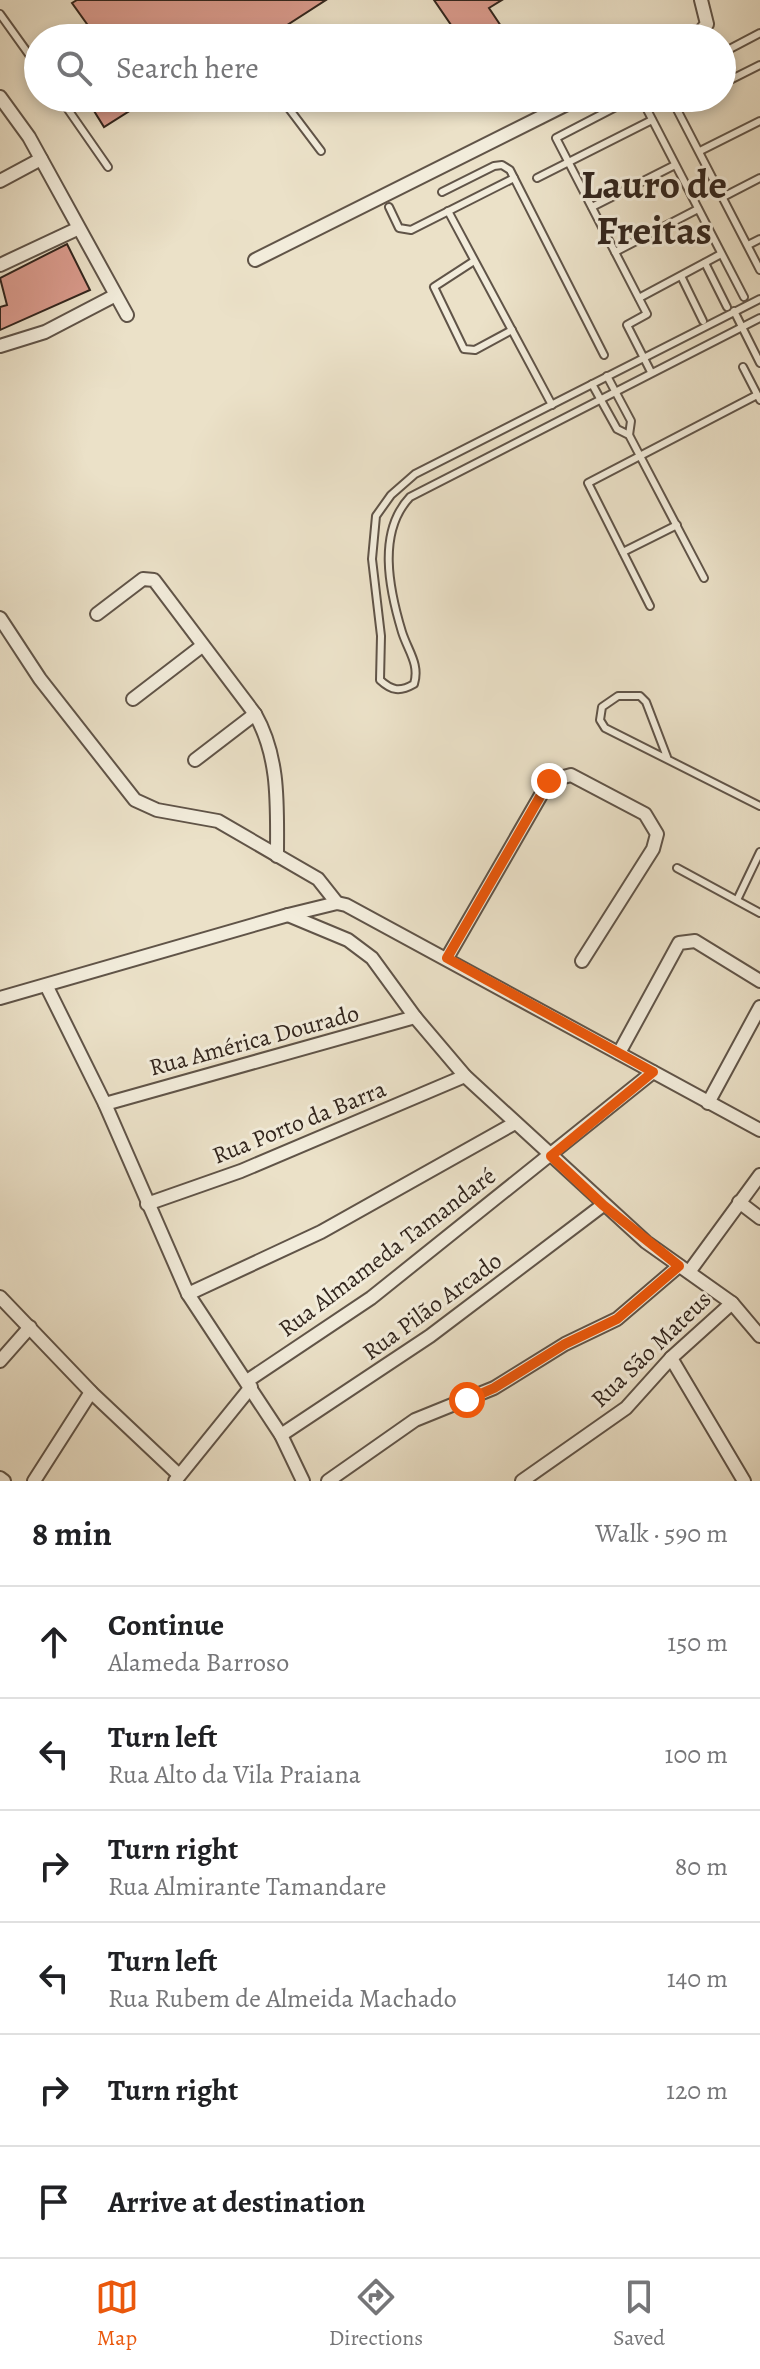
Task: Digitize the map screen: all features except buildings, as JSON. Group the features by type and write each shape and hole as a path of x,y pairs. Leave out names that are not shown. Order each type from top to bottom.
{"street":[{"path":"701,0 707,24"},
{"path":"0,97 41,159 127,315"},
{"path":"255,260 551,112"},
{"path":"0,181 41,159"},
{"path":"0,265 77,229"},
{"path":"0,346 45,332 114,296"},
{"path":"97,614 150,578 255,714 267,736 275,769 277,856"},
{"path":"0,618 40,679 135,800 157,810 218,821 318,879 337,903 447,958 760,1130"},
{"path":"133,699 202,646"},
{"path":"195,760 255,714"},
{"path":"447,958 549,781 571,775 645,814 657,834 653,849 582,961"},
{"path":"0,998 337,903"},
{"path":"288,915 362,949 465,1076 603,1205 732,1303 760,1336"},
{"path":"619,1053 679,943 695,941 760,981"},
{"path":"47,987 105,1104 188,1294 281,1435 303,1481"},
{"path":"708,1103 760,1007"},
{"name":"Rua América Dourado","path":"105,1104 415,1017"},
{"name":"Rua Almameda Tamandaré","path":"177,1478 249,1384 371,1298 653,1072"},
{"name":"Rua Porto da Barra","path":"147,1204 241,1171 465,1076"},
{"name":"Rua Almameda Tamandaré","path":"188,1294 321,1232 515,1123"},
{"path":"328,1481 415,1420 494,1388 565,1344 617,1319 684,1269 760,1175"},
{"path":"739,1202 760,1218"},
{"name":"Rua Pilão Arcado","path":"281,1435 430,1336 603,1205"},
{"path":"0,1297 177,1478"},
{"name":"Rua São Mateus","path":"522,1481 617,1416 671,1358 732,1303"},
{"path":"0,1361 30,1327"},
{"path":"671,1358 744,1481"},
{"path":"34,1481 91,1392"}],"lane":[{"path":"0,14 24,47"},
{"path":"736,46 760,33"},
{"path":"736,77 760,65"},
{"path":"70,112 108,167"},
{"path":"292,112 321,151"},
{"path":"606,112 556,138 647,314 627,325 651,372"},
{"path":"648,112 744,297"},
{"path":"679,112 758,260 760,270"},
{"path":"537,178 652,120"},
{"path":"700,151 760,121"},
{"path":"442,192 499,165 506,166 604,355"},
{"path":"592,207 675,165"},
{"path":"389,207 399,228 406,231 514,178"},
{"path":"723,197 760,178"},
{"path":"615,252 698,209"},
{"path":"448,211 552,405"},
{"path":"748,245 760,239"},
{"path":"639,298 721,254"},
{"path":"474,261 434,287 464,349 475,350 512,330"},
{"path":"705,263 760,363"},
{"path":"681,276 703,321"},
{"path":"760,299 731,309 415,474 391,495 376,516 372,559 381,636 380,680 389,688 403,691 414,684 417,673 402,631 393,589 389,552 396,512 431,483 760,318"},
{"path":"650,606 588,483 639,454 759,398 743,367"},
{"path":"607,376 631,421 629,435"},
{"path":"592,384 617,429 629,435 704,578"},
{"path":"623,552 677,525"},
{"path":"667,757 646,702 640,696 618,696 602,707 600,720 605,728 760,806"},
{"path":"737,900 760,852"},
{"path":"677,868 760,913"}],"district":[{"name":"Lauro de Freitas","path":"654,207"}],"route":[{"path":"467,1400 494,1388 565,1344 617,1319 679,1266 646,1242 551,1156 653,1072 447,958 549,781"}]}
